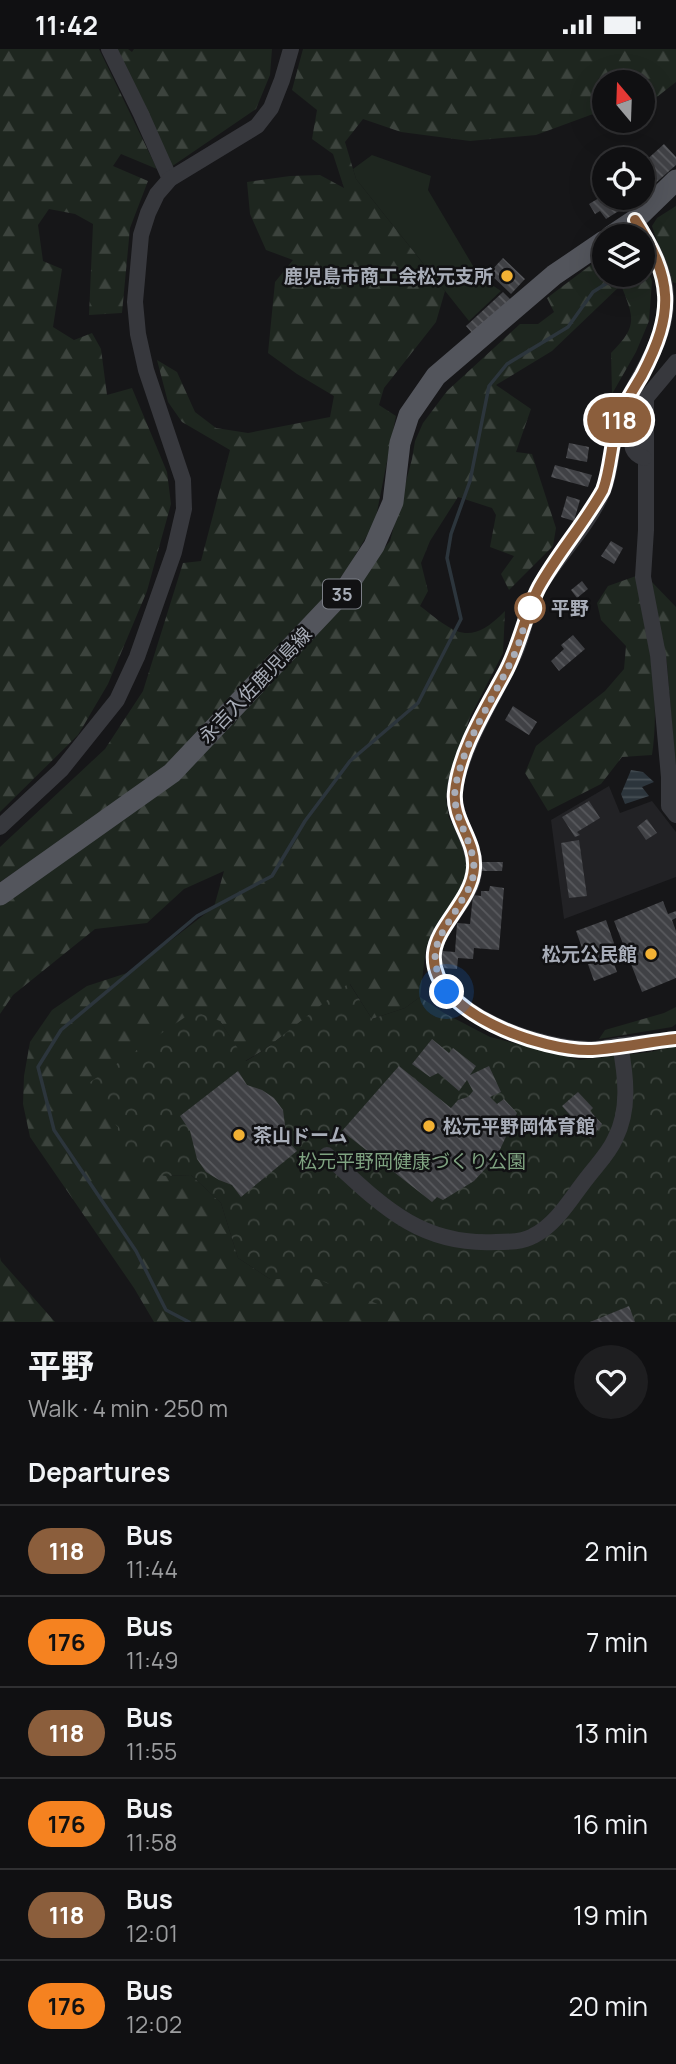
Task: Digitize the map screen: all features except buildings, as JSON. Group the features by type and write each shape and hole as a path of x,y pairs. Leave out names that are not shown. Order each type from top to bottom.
{"main road":[{"path":"629,224 676,180"},
{"name":"永吉入佐鹿児島線","path":"0,895 172,773 345,590 374,546 393,502 400,443 409,415 436,376 554,275 592,249"}],"street":[{"path":"109,49 170,179"},
{"path":"0,827 61,770 117,700 137,657 174,552 184,509 183,479 146,370 138,334 135,302 141,235 157,194 170,179 257,126 271,108 290,49"},
{"path":"635,220 664,277 666,315 659,339 620,415 610,469 603,490 531,602 516,651 477,725 456,783 454,796 457,817 472,848 472,883 434,950 434,964 447,992 459,1005 500,1027 537,1041 566,1048 591,1050 676,1039"},
{"path":"676,362 646,398 646,530 643,577 658,655 669,777 669,806 676,815"},
{"path":"620,415 632,428 631,444 635,454 644,458"},
{"path":"327,1155 386,1209 414,1227 474,1244 509,1242 532,1237 552,1223 615,1140 626,1093 626,1076 620,1045"}],"shaded area":[{"path":"631,770 643,772 654,782 642,787 649,796 625,804 621,794"},
{"path":"609,786 620,813 652,801 676,832 676,877 564,919 551,820"}],"green space":[{"path":"0,49 99,49 157,169 121,154 113,166 148,181 130,228 122,313 89,315 93,224 75,214 49,209 38,225 43,261 62,269 53,327 74,340 92,333 101,349 107,395 132,388 167,472 171,504 147,591 108,684 78,735 0,812"},
{"path":"117,49 128,49 132,52 134,49 272,49 270,75 256,109 171,167"},
{"path":"303,49 676,49 676,82 655,98 655,70 592,70 592,114 536,135 470,141 401,132 363,119 345,142 356,179 445,291 436,322 384,388 379,405 396,416 375,522 347,569 292,639 163,771 0,882 0,847 105,749 143,691 183,563 201,561 230,450 182,422 168,402 157,360 177,372 195,412 216,428 248,433 330,417 334,396 268,353 275,282 293,260 266,250 250,214 247,182 320,175 344,188 333,154 312,139 317,110 292,90"},
{"path":"372,155 431,176 428,190 479,276 501,291 469,321 356,179 353,169"},
{"path":"676,206 676,283 671,282 655,235 653,224 657,218"},
{"path":"592,264 592,287 619,287 552,351 496,385 531,409 516,452 532,454 556,528 553,546 509,590 501,574 514,556 490,547 496,515 492,508 458,497 430,541 421,563 428,591 420,606 453,629 462,633 481,630 505,611 503,653 470,717 449,781 446,799 449,818 464,845 468,864 466,883 426,947 420,997 405,1008 372,1019 350,984 264,1050 245,1061 220,1021 118,1127 166,1176 191,1175 221,1203 238,1258 270,1279 317,1279 558,1322 154,1322 134,1288 30,1137 23,1104 24,1076 30,1042 52,1010 87,986 130,972 214,907 224,871 184,889 147,923 95,929 13,995 0,1014 0,903 183,773 334,612 390,541 415,441 423,423 447,391 520,324 538,324 554,312 547,298"},
{"path":"622,287 652,287 649,321 636,352 612,394 611,353 629,329 629,307"},
{"path":"636,576 654,688 652,755 622,757 601,784 548,811 525,773 536,746 605,691 624,669 626,646 601,620 597,603 608,586"},
{"path":"650,580 676,607 676,773 667,664"},
{"name":"松元平野岡健康づくり公園","path":"349,983 372,1019 405,1008 420,997 490,1037 580,1060 650,1052 676,1046 676,1322 421,1322 317,1279 270,1279 238,1258 221,1203 191,1175 166,1176 135,1172 116,1147 118,1127 80,1089 194,1011 220,1021 246,1061"},
{"path":"676,1007 676,1024 672,1027 599,1039 605,1030"},
{"path":"0,1257 1,1261 55,1322 0,1322"}],"waterway":[{"path":"189,1322 166,1310 136,1251 54,1130 38,1067 61,1030 197,916 272,876 305,821 350,761 418,703 461,619 447,558 451,534 470,481 489,386 507,364 568,327 593,292 601,287"}],"bus line":[{"name":"118","path":"635,220 644,233 664,277 666,315 659,339 620,415 610,469 603,490 531,602 516,651 487,704 466,752 454,796 457,817 472,848 472,883 439,939 434,950 434,964 439,979 459,1005 500,1027 537,1041 566,1048 591,1050 676,1039"}],"place":[{"name":"鹿児島市商工会松元支所","path":"507,276"},
{"name":"平野","path":"530,608"},
{"name":"松元公民館","path":"651,954"},
{"name":"松元平野岡体育館","path":"429,1126"},
{"name":"茶山ドーム","path":"239,1135"}],"route":[{"path":"447,992 434,964 434,950 472,883 474,866 472,848 457,817 454,796 456,783 477,725 516,651 531,602 530,608"}]}
